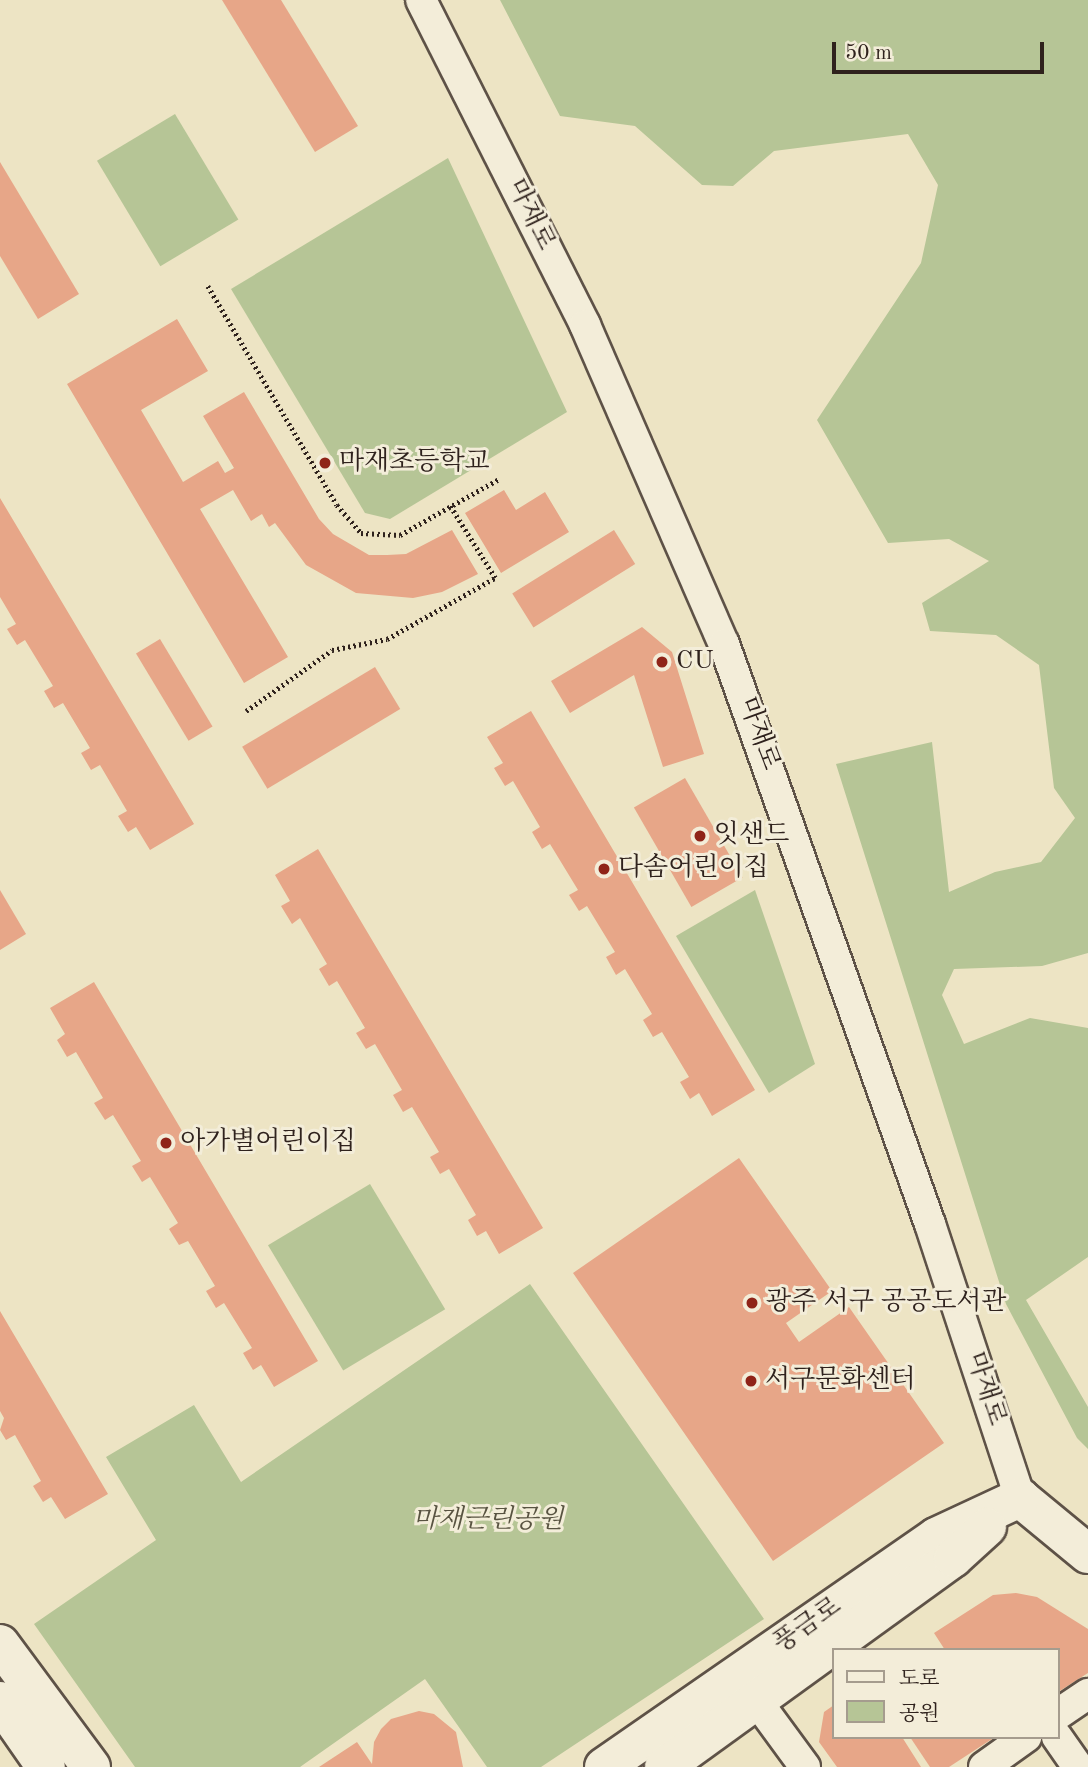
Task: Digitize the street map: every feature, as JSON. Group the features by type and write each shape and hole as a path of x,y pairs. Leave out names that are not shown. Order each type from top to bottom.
{"street":[{"name":"마재로","path":"421,0 584,325 724,644 930,1224 1020,1498"},
{"path":"1020,1498 1088,1553"},
{"name":"풍금로","path":"664,1767 953,1558 1020,1498"},
{"name":"풍금로","path":"604,1767 936,1537 1020,1498"},
{"path":"0,1644 91,1767"},
{"path":"1060,1713 1088,1694"},
{"path":"756,1700 805,1767"},
{"path":"0,1701 46,1767"},
{"path":"984,1767 1023,1739"},
{"path":"1058,1739 1078,1767"}],"path":[{"path":"208,286 337,505 361,533 400,535 499,479"},
{"path":"246,711 332,650 387,639 495,578 450,506"}],"green space":[{"path":"500,0 1088,0 1088,953 1042,966 954,969 942,995 964,1044 1030,1018 1088,1028 1088,1257 1026,1300 1088,1407 1088,1449 1077,1438 1006,1304 836,764 932,742 949,892 995,872 1041,862 1075,818 1054,788 1039,665 996,635 930,631 922,603 989,561 949,539 888,543 817,420 921,263 938,185 908,134 774,151 733,186 702,185 635,126 560,116"},
{"path":"175,114 238,219 160,266 97,161"},
{"path":"448,158 567,412 390,519 365,513 231,289"},
{"path":"755,890 815,1064 769,1093 676,936"},
{"path":"370,1184 445,1309 343,1370 268,1245"},
{"name":"마재근린공원","path":"530,1284 764,1619 541,1767 487,1767 425,1679 300,1767 135,1767 34,1624 156,1540 106,1457 194,1405 241,1482"}],"building":[{"path":"222,0 281,0 358,126 315,152"},
{"path":"0,162 79,294 38,319 0,256"},
{"path":"177,319 208,371 141,410 183,482 218,461 225,473 234,468 203,416 244,392 319,519 333,534 369,555 387,555 406,554 452,530 478,574 442,592 413,598 356,593 306,565 275,523 269,527 262,514 251,521 233,490 200,509 288,657 244,683 67,384"},
{"path":"504,490 516,510 545,492 569,532 501,573 465,513"},
{"path":"0,498 194,824 150,850 136,827 128,832 118,816 127,811 100,765 91,770 81,753 90,748 63,703 54,708 44,691 53,686 25,640 17,645 7,629 16,624 0,597"},
{"path":"614,530 635,564 533,628 512,594"},
{"path":"642,627 672,652 704,754 663,767 634,675 570,713 551,681"},
{"path":"160,639 213,726 189,741 136,653"},
{"path":"375,667 400,709 267,789 242,747"},
{"path":"531,711 755,1090 712,1116 699,1093 690,1099 680,1082 689,1077 662,1032 653,1037 643,1020 652,1014 625,969 616,975 606,957 615,952 587,906 579,911 569,895 578,890 550,844 542,849 532,832 540,827 513,781 505,786 494,768 503,763 487,737"},
{"path":"685,778 742,878 691,907 634,808"},
{"path":"318,849 543,1228 499,1254 486,1231 477,1236 468,1220 476,1215 449,1169 440,1174 430,1157 439,1152 412,1107 403,1112 393,1095 402,1090 375,1044 366,1049 356,1033 365,1028 337,981 329,986 319,969 327,964 300,918 292,924 281,906 290,901 275,875"},
{"path":"0,890 26,934 0,950"},
{"path":"94,982 318,1361 274,1387 261,1365 253,1370 243,1353 252,1348 224,1303 216,1308 206,1291 215,1286 188,1241 179,1245 169,1229 178,1223 150,1177 142,1182 132,1166 141,1161 113,1115 105,1120 94,1103 103,1098 76,1052 67,1057 57,1040 65,1034 50,1008"},
{"path":"739,1158 832,1291 786,1323 799,1342 849,1307 944,1443 773,1561 573,1273"},
{"path":"0,1311 108,1494 65,1519 51,1497 43,1502 33,1486 41,1481 15,1435 6,1440 0,1430 4,1418 0,1411"},
{"path":"1016,1593 1037,1597 1088,1629 1088,1673 1060,1691 1060,1648 944,1648 934,1633 993,1595"},
{"path":"832,1706 832,1739 903,1739 921,1767 837,1767 819,1742 824,1712"},
{"path":"419,1711 434,1714 456,1732 463,1767 319,1767 357,1742 372,1764 374,1742 381,1729 391,1719"},
{"path":"911,1739 992,1739 949,1767 930,1767"}],"place":[{"name":"마재초등학교","path":"325,463"},
{"name":"CU","path":"662,662"},
{"name":"잇샌드","path":"700,836"},
{"name":"다솜어린이집","path":"604,869"},
{"name":"아가별어린이집","path":"166,1143"},
{"name":"광주 서구 공공도서관","path":"752,1303"},
{"name":"서구문화센터","path":"751,1381"}]}
